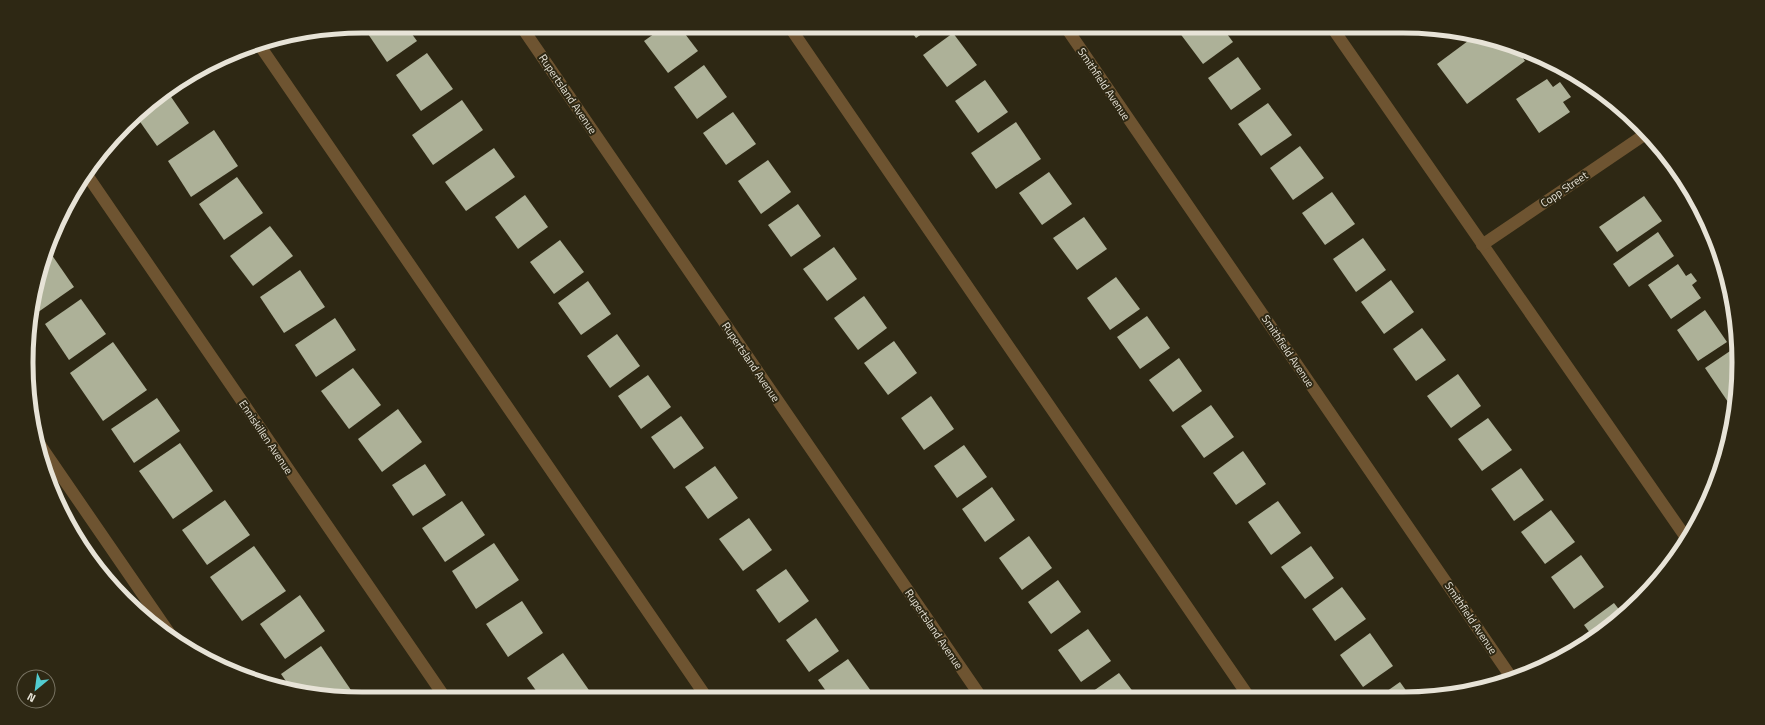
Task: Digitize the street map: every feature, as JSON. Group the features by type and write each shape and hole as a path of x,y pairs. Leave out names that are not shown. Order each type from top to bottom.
{"street":[{"name":"Rupertsland Avenue","path":"526,33 978,692"},
{"path":"794,33 1246,692"},
{"name":"Smithfield Avenue","path":"1070,33 1509,675"},
{"path":"1336,33 1684,534"},
{"path":"262,49 703,692"},
{"name":"Copp Street","path":"1482,245 1642,137"},
{"name":"Enniskillen Avenue","path":"89,179 441,692"},
{"path":"45,453 164,625"}],"building":[{"path":"367,33 411,33 417,41 387,62"},
{"path":"655,33 684,33 698,51 668,73 644,41"},
{"path":"912,33 923,33 916,38"},
{"path":"953,33 977,65 947,87 923,55"},
{"path":"1180,33 1226,33 1233,42 1203,64"},
{"path":"1470,40 1521,55 1525,61 1467,104 1437,64"},
{"path":"427,53 453,89 421,111 396,75"},
{"path":"1238,57 1261,89 1231,110 1208,78"},
{"path":"704,65 727,97 697,119 674,87"},
{"path":"1547,79 1553,87 1560,82 1571,97 1563,102 1570,112 1539,133 1516,99"},
{"path":"985,80 1008,112 978,133 955,101"},
{"path":"170,95 189,123 157,146 139,121"},
{"path":"462,100 483,130 433,165 412,135"},
{"path":"1268,103 1292,135 1261,156 1238,124"},
{"path":"733,112 756,144 726,165 703,133"},
{"path":"1016,122 1041,159 996,189 971,153"},
{"path":"214,130 238,166 191,197 168,161"},
{"path":"1300,146 1324,178 1293,200 1270,168"},
{"path":"494,148 515,177 466,211 445,182"},
{"path":"768,160 791,192 761,214 738,181"},
{"path":"1049,172 1072,204 1042,225 1019,193"},
{"path":"237,177 263,213 224,240 199,204"},
{"path":"1332,192 1355,224 1325,245 1302,213"},
{"path":"525,195 548,227 518,249 495,217"},
{"path":"1644,196 1662,221 1617,252 1599,227"},
{"path":"798,204 821,236 791,257 768,225"},
{"path":"1084,217 1107,249 1077,270 1053,238"},
{"path":"270,226 293,256 253,286 230,256"},
{"path":"1658,232 1674,256 1629,287 1613,264"},
{"path":"1363,238 1386,270 1356,292 1333,259"},
{"path":"560,240 584,272 554,294 530,262"},
{"path":"834,247 857,279 827,301 803,269"},
{"path":"51,254 74,287 37,313 44,277"},
{"path":"1678,264 1686,276 1691,273 1697,281 1692,285 1701,298 1671,319 1648,285"},
{"path":"300,270 325,307 284,333 260,297"},
{"path":"1116,277 1140,309 1110,330 1087,298"},
{"path":"1391,280 1414,312 1384,334 1361,302"},
{"path":"588,281 611,314 581,335 558,303"},
{"path":"864,296 887,328 858,350 834,318"},
{"path":"81,299 106,334 69,360 45,324"},
{"path":"1705,310 1727,342 1698,361 1677,330"},
{"path":"1147,316 1170,348 1140,369 1117,337"},
{"path":"335,318 356,350 316,377 295,345"},
{"path":"1422,328 1446,360 1416,381 1393,349"},
{"path":"617,334 640,366 610,388 587,356"},
{"path":"894,341 917,373 888,395 864,363"},
{"path":"113,342 147,390 103,421 70,373"},
{"path":"1731,350 1729,404 1705,368"},
{"path":"1179,358 1202,391 1173,412 1149,380"},
{"path":"353,368 381,405 349,429 321,391"},
{"path":"1458,374 1481,406 1451,428 1427,396"},
{"path":"648,375 671,407 641,429 618,396"},
{"path":"931,396 954,429 924,450 901,418"},
{"path":"157,398 180,431 134,463 111,429"},
{"path":"1211,405 1234,437 1204,458 1181,426"},
{"path":"398,409 422,442 382,472 358,439"},
{"path":"681,416 704,448 674,469 651,437"},
{"path":"1488,418 1512,450 1482,471 1458,439"},
{"path":"180,443 213,491 173,519 139,471"},
{"path":"964,445 987,477 957,498 934,466"},
{"path":"1243,451 1266,484 1236,505 1213,473"},
{"path":"425,464 446,495 413,516 392,485"},
{"path":"715,466 738,498 708,519 685,487"},
{"path":"1521,468 1544,500 1514,521 1491,489"},
{"path":"992,487 1015,520 985,542 962,509"},
{"path":"225,500 250,535 207,565 182,530"},
{"path":"462,501 485,535 445,562 422,528"},
{"path":"1278,501 1301,533 1271,555 1248,522"},
{"path":"1551,510 1575,542 1545,564 1521,532"},
{"path":"749,518 772,550 743,571 719,539"},
{"path":"1029,536 1052,568 1022,590 999,558"},
{"path":"494,543 519,580 476,609 452,571"},
{"path":"254,546 286,591 242,621 210,577"},
{"path":"1311,546 1334,578 1305,599 1281,567"},
{"path":"1581,555 1604,587 1574,609 1551,577"},
{"path":"786,569 809,601 779,623 756,590"},
{"path":"1058,580 1081,612 1051,634 1028,602"},
{"path":"1342,587 1366,619 1335,641 1312,609"},
{"path":"300,595 325,631 285,659 260,624"},
{"path":"522,601 543,633 508,657 486,624"},
{"path":"1614,603 1620,610 1590,633 1584,625"},
{"path":"816,618 839,651 809,672 786,640"},
{"path":"1088,629 1111,661 1081,682 1058,650"},
{"path":"1370,633 1393,666 1363,687 1340,655"},
{"path":"321,646 352,692 319,689 288,684 281,674"},
{"path":"563,653 590,692 537,692 527,678"},
{"path":"848,659 871,691 827,692 818,680"},
{"path":"1119,673 1133,692 1092,692"},
{"path":"1400,682 1407,692 1402,692 1386,692"}]}
